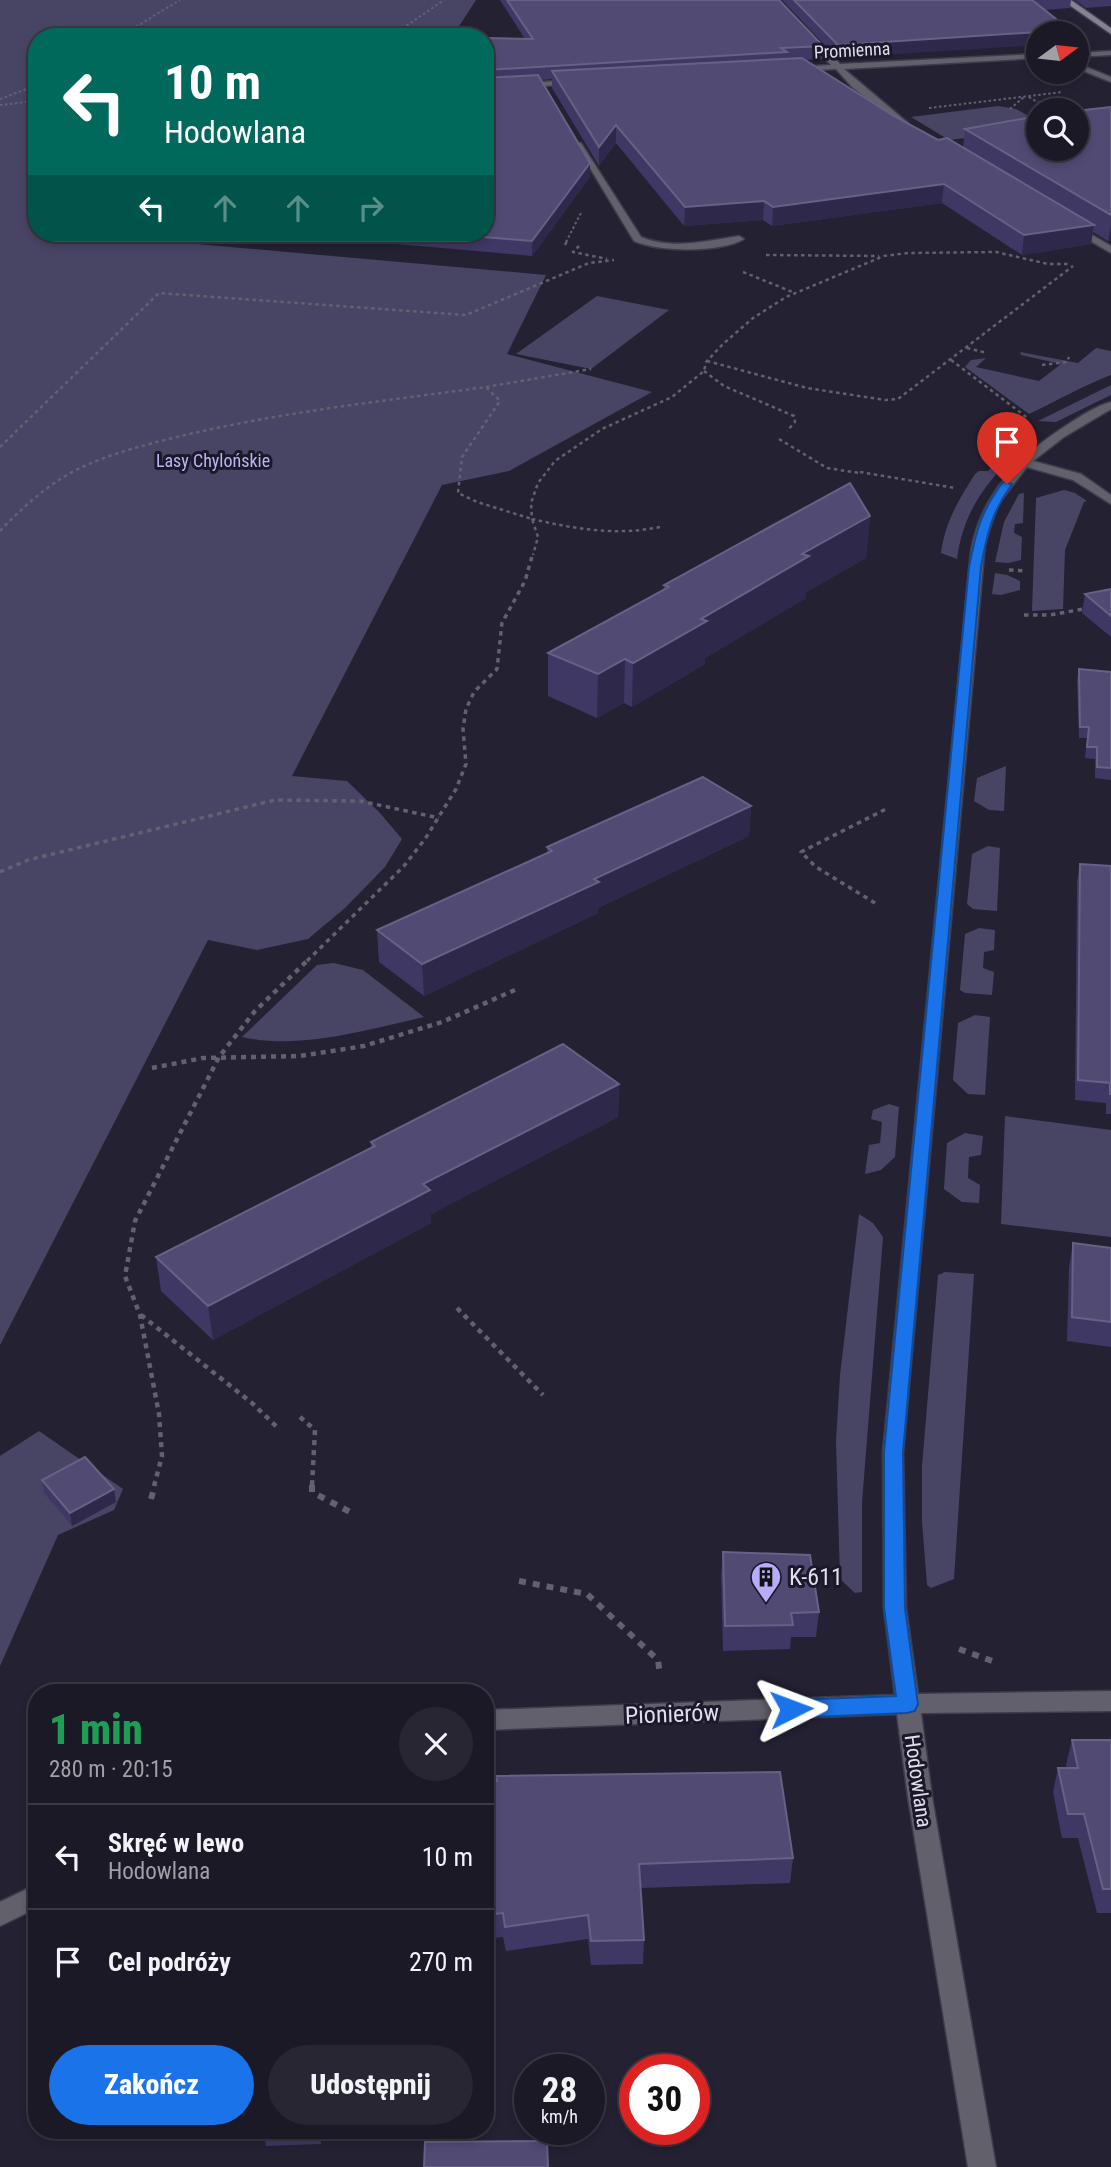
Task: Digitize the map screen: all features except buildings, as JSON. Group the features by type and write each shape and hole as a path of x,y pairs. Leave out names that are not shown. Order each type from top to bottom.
{"main road":[{"path":"1066,0 1111,32"}],"street":[{"path":"774,0 837,66 887,113 914,131"},
{"path":"1089,54 1111,52"},
{"name":"Promienna","path":"784,70 1026,58"},
{"path":"1089,71 1111,80"},
{"path":"494,87 583,81"},
{"path":"543,84 548,95"},
{"path":"573,137 637,239 644,243 668,246 739,239"},
{"path":"1066,223 1111,250"},
{"name":"Hodowlana","path":"982,2167 920,1797 895,1608 893,1452 975,567 981,532 991,505 1025,463 1062,433 1111,405"},
{"path":"1025,463 1077,477 1111,500"},
{"name":"Pionierów","path":"494,1720 907,1704 1111,1701"},
{"path":"0,1915 28,1900"}],"path":[{"path":"134,28 180,0"},
{"path":"403,28 444,0"},
{"path":"0,99 28,88"},
{"path":"887,113 1069,92"},
{"path":"1010,108 1026,97"},
{"path":"0,105 28,102"},
{"path":"577,254 573,252 579,246"},
{"path":"151,1499 162,1456 160,1425 140,1315 125,1276 135,1220 219,1057 255,1010 353,919 409,861 439,818 466,767 462,727 467,699 482,679 497,669 502,623 525,581 538,537 532,519 531,503 538,483 555,461 602,429 673,397 704,371 707,360 753,318 795,293 884,256 908,253 996,252 1048,264 1076,264 898,399 807,388 707,360"},
{"path":"0,447 159,293 466,315 589,263 616,260"},
{"path":"741,271 795,293"},
{"path":"966,348 987,353"},
{"path":"1042,365 1067,362 1069,357"},
{"path":"951,360 1030,419"},
{"path":"0,531 48,487 83,466 132,449 231,424 591,369"},
{"path":"704,371 726,388 794,415 795,422 787,431"},
{"path":"485,387 500,401 462,457 458,493 477,502 532,519 579,530 610,534 660,527"},
{"path":"779,439 827,468 955,488"},
{"path":"1024,615 1050,615 1100,606"},
{"path":"0,872 29,860 275,800 360,801 439,818"},
{"path":"875,903 816,867 801,852 888,808"},
{"path":"152,1068 219,1057 254,1059 313,1055 363,1046 479,1007 515,990"},
{"path":"457,1308 544,1395"},
{"path":"140,1315 252,1403 278,1428"},
{"path":"300,1416 315,1430 312,1492 352,1513"},
{"path":"519,1581 587,1594 659,1660 664,1714"}],"green space":[{"name":"Lasy Chylońskie","path":"0,0 476,0 458,28 28,28 28,242 199,242 197,244 546,275 507,354 652,392 509,471 442,485 292,776 347,781 402,839 385,867 345,908 308,939 257,950 208,940 0,1345"},
{"path":"998,106 1016,109 1026,114 1026,130 949,140 911,117"},
{"path":"597,296 669,310 591,369 516,354"},
{"path":"1096,348 1111,351 1111,375 1029,414 965,367 971,360 986,358 976,367 1039,381 1061,364 1021,355 1020,352 1078,363"},
{"path":"1111,385 1111,395 1056,422 1038,421"},
{"path":"1008,442 1028,442 991,480 973,508 966,523 957,559 941,553 949,521 975,474 988,471 994,464 989,461"},
{"path":"1064,490 1087,501 1084,502 1065,550 1063,609 1032,611 1036,498"},
{"path":"1024,493 1023,523 1015,524 1014,533 1022,537 1021,560 995,562 1004,522 1019,494"},
{"path":"995,573 1020,581 1020,590 1001,595 992,594"},
{"path":"1006,766 1004,811 989,810 974,801 977,778"},
{"path":"988,846 1000,848 997,911 973,909 967,904 972,854"},
{"path":"979,928 995,930 994,950 984,952 983,968 994,972 992,995 965,993 960,990 965,934"},
{"path":"334,963 363,970 424,1017 310,1040 242,1037 317,965"},
{"path":"975,1015 990,1017 985,1095 968,1094 953,1080 958,1023"},
{"path":"889,1104 899,1107 895,1157 881,1170 865,1174 869,1145 880,1143 882,1122 871,1119 873,1110"},
{"path":"1005,1116 1111,1130 1111,1237 1001,1224"},
{"path":"965,1133 983,1136 981,1155 969,1157 968,1178 980,1185 979,1203 962,1202 944,1189 947,1143"},
{"path":"859,1214 873,1223 883,1237 862,1503 862,1592 855,1593 840,1579 836,1441 840,1375"},
{"path":"945,1272 974,1274 954,1579 931,1588 927,1585 922,1522 922,1466 938,1275"},
{"path":"39,1431 123,1489 114,1510 58,1535 0,1666 0,1456"}],"place":[{"name":"K-611","path":"766,1604"}],"route":[{"path":"791,1709 907,1704 895,1608 893,1452 975,567 981,532 991,505 1007,484"}]}
